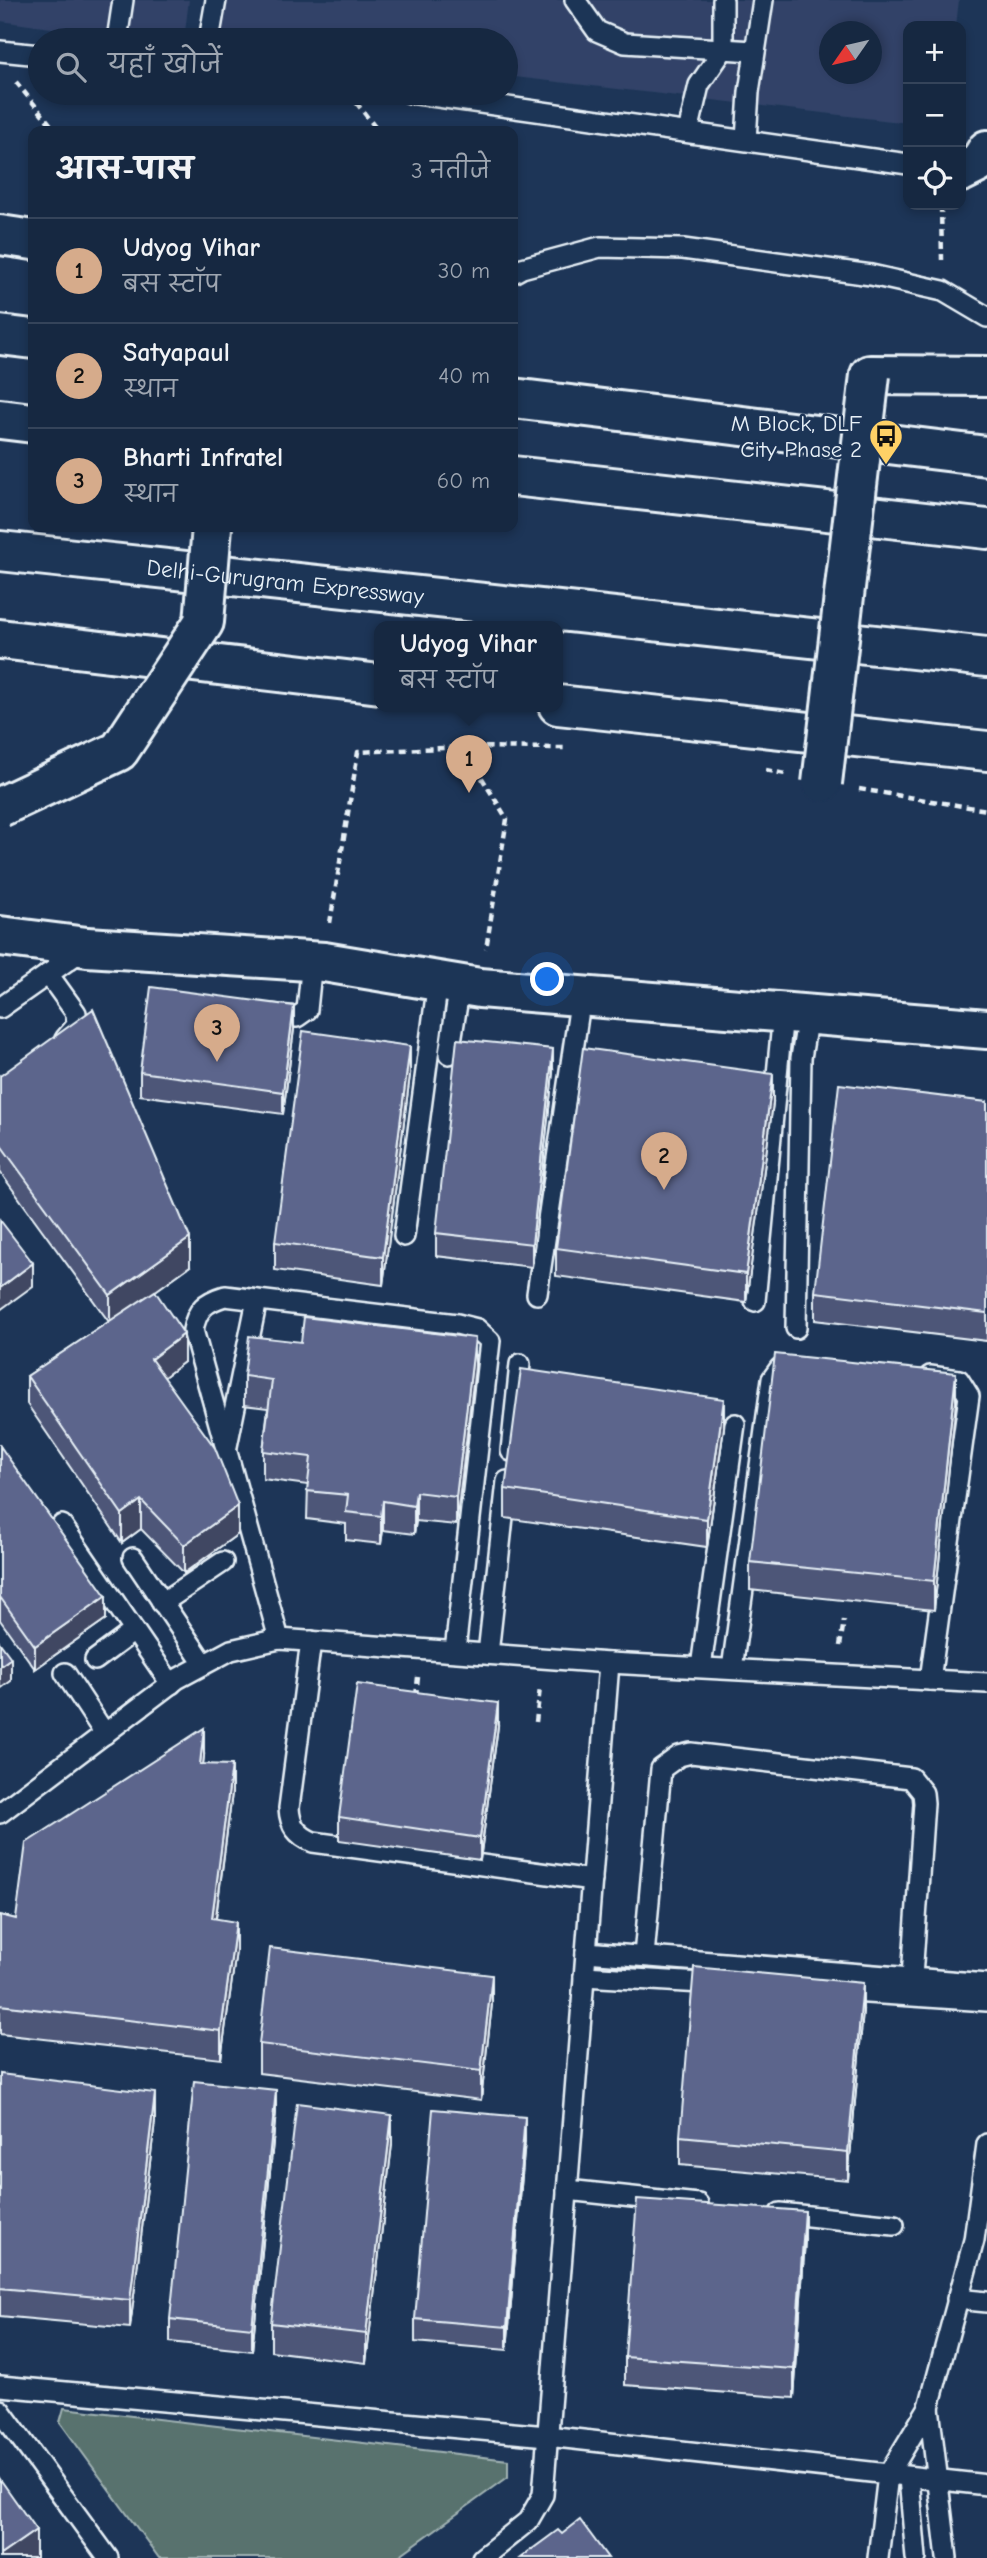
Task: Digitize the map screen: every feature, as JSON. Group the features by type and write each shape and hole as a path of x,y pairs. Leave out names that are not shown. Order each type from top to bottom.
{"main road":[{"path":"966,170 979,163 987,150"},
{"path":"0,235 28,239"},
{"path":"0,335 28,338"},
{"path":"822,783 870,374 987,376"},
{"path":"518,399 987,456"},
{"path":"0,419 28,422"},
{"path":"518,477 987,529"},
{"path":"0,807 119,751 204,622 212,532"},
{"name":"Delhi-Gurugram Expressway","path":"0,551 987,657"},
{"path":"0,639 374,683"},
{"path":"563,706 987,751"},
{"path":"0,936 88,947 318,961 460,984 581,996 987,1029"}],"lane":[{"path":"119,28 123,0"},
{"path":"211,28 216,0"},
{"path":"575,0 597,31 625,43 754,51"},
{"path":"688,132 699,85 723,50 723,0"},
{"path":"746,141 754,51 763,0"},
{"path":"0,51 28,54"},
{"path":"496,105 903,163"},
{"path":"518,271 600,247 683,249 871,275 943,291 987,317"},
{"path":"0,1008 88,947"},
{"path":"246,1011 297,1017 302,1014 309,1004 318,961"},
{"path":"48,974 77,1020 74,1032 53,1048"},
{"path":"449,1054 460,984"},
{"path":"404,1236 460,984"},
{"path":"537,1294 578,1063 581,996"},
{"path":"755,1301 769,1081 795,1014"},
{"path":"795,1014 801,1058 796,1328"},
{"path":"279,1639 193,1330 196,1314 207,1301 225,1296 457,1324 477,1329 490,1341 455,1651"},
{"path":"226,1450 257,1300"},
{"path":"732,1669 772,1379 777,1370 787,1362 798,1362"},
{"path":"488,1654 520,1364"},
{"path":"908,1373 959,1380 969,1396 930,1679"},
{"path":"701,1667 735,1424"},
{"path":"62,1525 171,1684"},
{"path":"134,1558 204,1664"},
{"path":"162,1603 223,1562"},
{"path":"95,1660 134,1631"},
{"path":"0,1813 171,1684 231,1650 279,1639 610,1663 987,1683"},
{"path":"311,1641 289,1808 294,1829 302,1837 313,1843 592,1880"},
{"path":"482,2558 527,2521 543,2495 610,1663"},
{"path":"65,1673 105,1734"},
{"path":"644,1956 661,1769 679,1756 691,1753 911,1778 919,1784 924,1803 912,1978"},
{"path":"586,1952 987,1984"},
{"path":"584,1976 735,1985"},
{"path":"817,1990 987,2001"},
{"path":"878,2558 888,2475 929,2407 974,2240 987,2144"},
{"path":"567,2190 716,2206"},
{"path":"757,2210 894,2225"},
{"path":"957,2299 987,2302"},
{"path":"0,2386 547,2436 987,2485"},
{"path":"929,2407 947,2558"},
{"path":"0,2410 108,2558"},
{"path":"909,2477 916,2558"}],"path":[{"path":"8,72 28,97"},
{"path":"34,105 51,126"},
{"path":"358,105 374,126"},
{"path":"941,210 943,291"},
{"path":"460,984 507,819 463,747"},
{"path":"318,961 358,752 463,747 572,748"},
{"path":"960,807 987,810"}],"shaded area":[{"path":"0,0 189,0 186,28 51,28 0,21"},
{"path":"207,0 959,0 957,21 903,21 903,122 518,77 518,28 204,28"}],"green space":[{"path":"64,2408 508,2460 508,2477 396,2558 159,2558 60,2422"}],"building":[{"path":"151,987 294,1006 283,1092 140,1072"},
{"path":"93,1009 190,1238 110,1295 0,1144 0,1076"},
{"path":"303,1031 410,1046 383,1257 275,1242"},
{"path":"457,1039 553,1049 532,1244 436,1233"},
{"path":"583,1048 773,1074 746,1274 556,1248"},
{"path":"839,1084 987,1102 987,1313 815,1292"},
{"path":"0,1220 33,1263 0,1288"},
{"path":"155,1291 184,1334 151,1359 215,1448 238,1506 184,1545 141,1500 122,1514 27,1376"},
{"path":"304,1317 475,1338 456,1497 416,1492 414,1506 383,1501 381,1516 346,1512 348,1495 307,1491 311,1457 263,1451 272,1380 244,1376 249,1336 301,1342"},
{"path":"775,1354 956,1373 934,1581 750,1562"},
{"path":"521,1369 724,1399 707,1519 505,1489"},
{"path":"0,1446 106,1596 35,1646 0,1597"},
{"path":"0,1643 11,1658 0,1666"},
{"path":"357,1684 498,1703 480,1838 339,1817"},
{"path":"204,1728 200,1764 232,1765 212,1918 236,1922 221,2031 0,2005 0,1915 16,1919 26,1843"},
{"path":"270,1948 492,1975 481,2071 259,2044"},
{"path":"694,1967 863,1983 848,2152 680,2136"},
{"path":"0,2074 155,2093 130,2300 0,2288"},
{"path":"194,2081 276,2090 252,2328 170,2319"},
{"path":"297,2103 392,2115 366,2334 271,2323"},
{"path":"433,2109 525,2117 507,2327 415,2319"},
{"path":"637,2199 805,2211 794,2369 625,2357"},
{"path":"0,2479 36,2530 0,2555"},
{"path":"580,2520 608,2558 520,2558 558,2530 562,2534"}],"place":[{"name":"M Block, DLF City Phase 2","path":"886,466"},
{"name":"Udyog Vihar","path":"469,793"},
{"name":"Bharti Infratel","path":"217,1062"},
{"name":"Satyapaul","path":"664,1190"}]}
